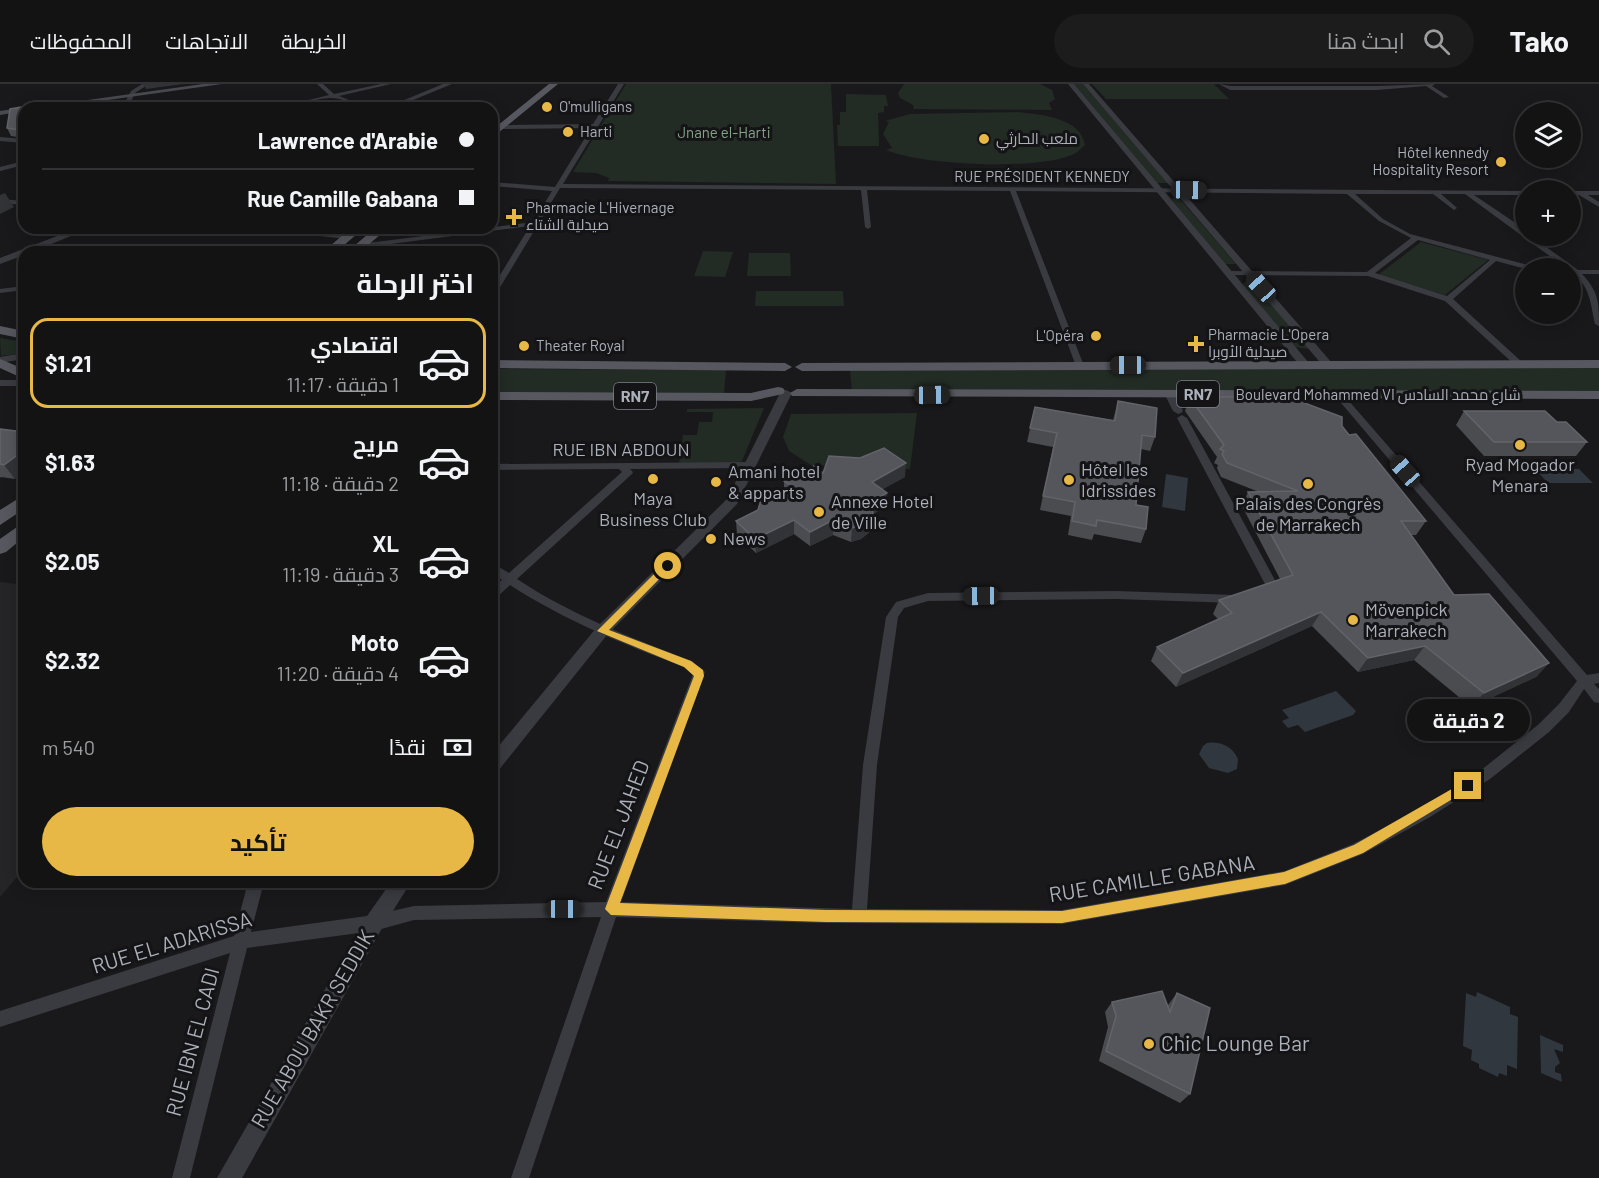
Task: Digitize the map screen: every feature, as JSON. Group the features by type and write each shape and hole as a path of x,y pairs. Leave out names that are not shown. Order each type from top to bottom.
{"main road":[{"path":"83,102 219,84"},
{"path":"501,114 539,84"},
{"path":"498,130 554,84"},
{"path":"0,113 18,110"},
{"path":"335,246 351,234"},
{"path":"361,246 375,234"},
{"path":"0,330 18,334"},
{"path":"0,362 18,372"},
{"name":"RN7","path":"498,364 802,368"},
{"name":"Boulevard Mohammed VI شارع محمد السادس","path":"802,368 1599,364"},
{"path":"785,367 773,371 767,379 769,385 787,392 812,388 817,381 812,372 802,368"},
{"name":"Boulevard Mohammed VI شارع محمد السادس","path":"498,396 751,397 787,392 1599,395"},
{"path":"0,519 18,505"},
{"path":"0,548 18,533"}],"street":[{"path":"128,102 133,92 146,84"},
{"path":"320,84 333,96 350,102"},
{"path":"306,102 388,84"},
{"path":"403,102 449,84"},
{"path":"498,284 621,84"},
{"path":"1071,84 1305,365"},
{"path":"1086,84 1328,365"},
{"path":"1222,84 1230,88 1329,88 1429,84 1446,97"},
{"path":"1323,84 1329,88"},
{"path":"502,127 594,126"},
{"path":"0,139 18,140"},
{"path":"0,169 18,164"},
{"name":"RUE PRÉSIDENT KENNEDY","path":"498,184 557,188 1515,193"},
{"path":"864,190 868,226"},
{"path":"1013,190 1080,366"},
{"path":"1347,191 1381,220 1416,238 1515,265"},
{"path":"1434,192 1454,208"},
{"path":"1466,192 1515,227"},
{"path":"1581,193 1599,193"},
{"path":"1581,194 1599,205"},
{"path":"0,201 18,202"},
{"path":"498,229 533,224"},
{"path":"39,246 70,234"},
{"path":"320,234 348,237"},
{"path":"378,246 463,234"},
{"path":"1369,274 1416,238"},
{"path":"1540,246 1555,258"},
{"path":"0,261 18,254"},
{"path":"1448,299 1494,261"},
{"path":"1581,272 1599,272"},
{"path":"1228,273 1369,274 1448,299 1520,364"},
{"path":"1581,280 1592,290 1599,324"},
{"path":"0,291 18,289"},
{"path":"0,362 18,358"},
{"path":"0,383 18,383"},
{"path":"498,759 602,631 726,508 740,490 787,392"},
{"path":"859,915 870,765 892,617 900,605 919,598 949,597 1116,595 1228,600 1269,590 1271,584 1170,394"},
{"path":"1339,395 1592,679 1599,698"},
{"name":"RUE IBN ABDOUN","path":"498,467 751,465"},
{"path":"498,589 628,472 621,466"},
{"path":"498,572 507,579 602,631"},
{"name":"RUE EL JAHED","path":"520,1178 611,909 697,685 699,672 688,664 602,631"},
{"name":"RUE CAMILLE GABANA","path":"611,909 1062,917 1285,878 1358,849 1425,813 1485,776 1544,728 1592,679"},
{"name":"RUE IBN EL CADI","path":"181,1178 255,888"},
{"name":"RUE ABOU BAKR SEDDIK","path":"229,1178 374,923 398,888"},
{"name":"RUE EL ADARISSA","path":"0,1019 243,940 374,923 414,913 445,910 611,909"}],"shaded area":[{"path":"1535,469 1579,469 1593,483 1548,483"},
{"path":"1166,474 1188,478 1185,511 1162,507"},
{"path":"0,582 18,584 18,876 0,897"},
{"path":"1336,691 1356,711 1353,715 1305,732 1298,725 1288,728 1282,721 1289,718 1282,710"},
{"path":"1207,743 1217,743 1230,748 1238,759 1237,769 1228,773 1209,768 1199,754"},
{"path":"1477,992 1510,1007 1510,1014 1518,1017 1517,1069 1507,1065 1507,1076 1499,1073 1498,1077 1479,1068 1479,1064 1471,1060 1472,1050 1463,1046 1466,993 1476,997"},
{"path":"1540,1035 1563,1045 1563,1052 1554,1049 1560,1063 1555,1067 1555,1072 1561,1074 1562,1082 1541,1073"}],"green space":[{"name":"Jnane el-Harti","path":"626,84 831,84 836,184 608,181 609,178 596,173 573,172"},
{"path":"904,84 1040,84 1052,90 1055,99 1049,103 1052,110 914,109 913,105 900,98 898,93"},
{"path":"1074,84 1083,84 1168,183 1157,183"},
{"path":"1092,84 1214,84 1229,99 1106,99"},
{"path":"846,94 886,95 888,106 884,106 884,112 878,113 879,146 838,146 837,125 840,125 840,112 846,112"},
{"name":"ملعب الحارثي","path":"1018,112 1048,116 1068,123 1076,128 1085,145 1074,154 1058,159 1009,164 951,162 902,155 886,150 892,148 883,134 889,122 885,121 910,114"},
{"path":"1175,197 1180,199 1236,264 1225,264 1171,199"},
{"path":"1421,242 1488,260 1445,295 1378,275"},
{"path":"703,251 733,252 725,277 694,276"},
{"path":"749,253 790,253 791,276 747,276"},
{"path":"1244,282 1254,283 1309,349 1294,347 1243,286"},
{"path":"756,291 843,291 844,306 755,306"},
{"path":"0,338 18,341 18,354 1,356"},
{"path":"1599,368 1599,392 852,393 850,369"},
{"path":"498,369 726,370 724,394 498,394"},
{"path":"764,408 742,461 679,464 683,435 697,435 699,422 712,422 713,412 687,412 687,409"},
{"path":"917,413 910,469 811,465 789,451 783,437 791,414"}],"building":[{"path":"18,108 18,130 7,128 10,109"},
{"path":"1259,396 1277,401 1286,396 1342,417 1342,426 1349,435 1356,434 1426,521 1401,521 1454,595 1489,594 1549,663 1484,693 1425,646 1368,658 1321,612 1183,673 1157,647 1232,613 1219,600 1293,575 1248,492 1298,491 1227,463 1222,454 1224,451 1220,449 1224,445 1190,398"},
{"name":"Hôtel les Idrissides","path":"1118,401 1157,408 1155,437 1142,435 1136,505 1148,507 1146,529 1097,520 1096,526 1072,521 1075,502 1043,496 1057,433 1030,428 1035,407 1115,421"},
{"path":"1464,411 1545,411 1557,422 1566,422 1587,442 1494,442"},
{"path":"0,429 18,431 18,454 4,465 0,464"},
{"name":"Annexe Hotel de Ville","path":"884,448 906,463 872,482 887,493 872,501 873,516 862,525 852,528 833,520 810,532 794,520 755,539 736,521 758,510 764,490 796,489 784,481 814,466 823,473 829,456 860,458"},
{"name":"Chic Lounge Bar","path":"1162,991 1170,1012 1177,993 1210,1008 1190,1094 1106,1051 1116,1016 1112,1002"}],"place":[{"name":"O'mulligans","path":"547,107"},
{"name":"Harti","path":"568,132"},
{"name":"ملعب الحارثي","path":"984,139"},
{"name":"Hôtel kennedy Hospitality Resort","path":"1501,162"},
{"name":"Pharmacie L'Hivernage صيدلية الشتاء","path":"514,217"},
{"name":"L'Opéra","path":"1096,336"},
{"name":"Pharmacie L'Opera صيدلية الأوبرا","path":"1196,344"},
{"name":"Theater Royal","path":"524,346"},
{"name":"Ryad Mogador Menara","path":"1520,445"},
{"name":"Maya Business Club","path":"653,479"},
{"name":"Hôtel les Idrissides","path":"1069,480"},
{"name":"Amani hotel & apparts","path":"716,482"},
{"name":"Palais des Congrès de Marrakech","path":"1308,484"},
{"name":"Annexe Hotel de Ville","path":"819,512"},
{"name":"News","path":"711,539"},
{"name":"Mövenpick Marrakech","path":"1353,620"},
{"name":"Chic Lounge Bar","path":"1149,1044"}],"route":[{"path":"668,566 602,631 688,664 699,672 697,685 611,909 826,916 1062,917 1285,878 1358,849 1425,813 1468,786"}]}
